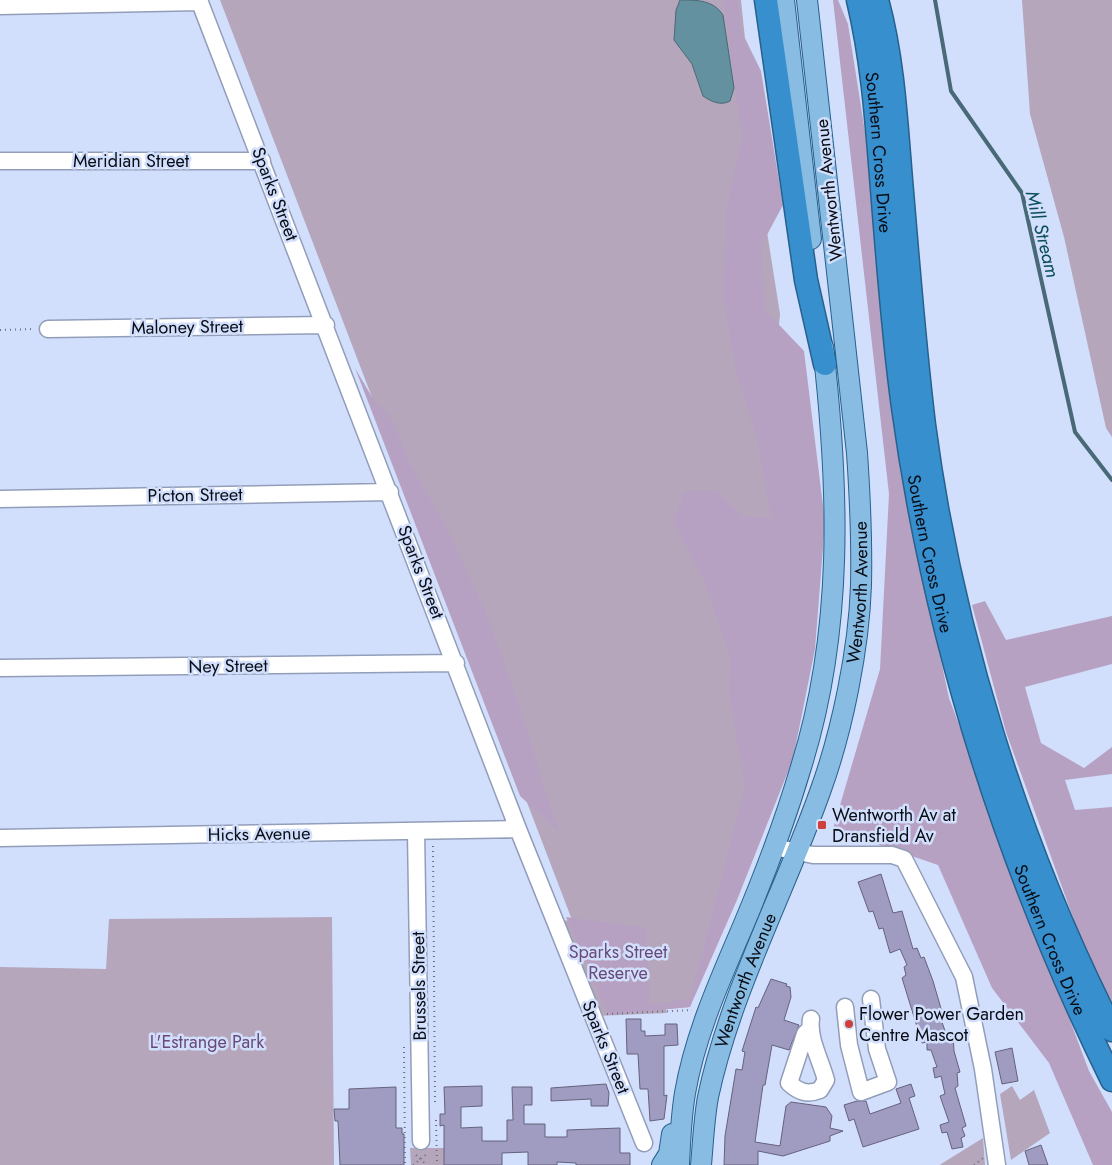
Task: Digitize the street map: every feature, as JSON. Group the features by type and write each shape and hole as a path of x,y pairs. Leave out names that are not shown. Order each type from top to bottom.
{"highway":[{"path":"766,0 806,280 825,364"},
{"name":"Southern Cross Drive","path":"858,0 875,92 894,329 903,405 914,482 936,586 957,675 996,801 1021,871 1064,975 1112,1080"},
{"name":"Southern Cross Drive","path":"877,0 889,56 896,116 912,315 925,427 941,527 964,630 1015,803 1076,956 1112,1030"}],"main road":[{"name":"Wentworth Avenue","path":"679,1165 684,1095 691,1066 713,996 774,847 814,724 832,618 835,534 833,460 825,364 784,0"},
{"name":"Wentworth Avenue","path":"701,1165 708,1098 717,1060 739,996 821,791 844,701 853,656 861,578 861,522 857,453 807,0"},
{"path":"662,1165 669,1154 674,1123 684,1095"}],"street":[{"path":"0,6 200,1"},
{"name":"Sparks Street","path":"200,1 518,829 644,1143"},
{"name":"Meridian Street","path":"0,161 262,161"},
{"name":"Maloney Street","path":"48,328 326,325"},
{"name":"Picton Street","path":"0,499 390,492"},
{"name":"Ney Street","path":"0,668 456,664"},
{"name":"Hicks Avenue","path":"0,838 518,829"},
{"name":"Brussels Street","path":"416,831 421,1141"},
{"path":"774,847 797,853 892,854 904,860 964,977 983,1070 997,1165"},
{"path":"845,1007 849,1045 861,1092 888,1082 877,1049 871,999"}],"path":[{"path":"0,330 48,328"},
{"path":"434,846 436,1107"},
{"path":"600,1016 694,1010"},
{"path":"436,1117 437,1165"},
{"path":"413,1165 437,1146"}],"green space":[{"name":"Sparks Street Reserve","path":"220,0 741,0 761,194 780,314 773,388 779,743 690,1007 666,1009 667,1013 597,1016 561,921 572,920"},
{"name":"Sparks Street Reserve","path":"723,0 738,0 741,30 761,71 783,205 761,246 765,310 804,351 825,522 815,649 793,759 737,900 690,1007 609,1015 566,917 646,928 650,1005 690,999 745,786 729,694 730,657 705,583 673,521 685,491 717,490 744,517 771,518 757,439 736,372 723,296 726,212 742,137"},
{"path":"833,0 838,0 848,24 865,132 901,474 949,698 1089,1071 1112,1112 1112,1165 1093,1165 1049,1063 992,988 938,865 833,829 880,669 889,494"},
{"path":"1022,0 1112,0 1112,437 1106,428 1064,237 1030,114"},
{"path":"355,368 372,397 393,421 408,460 446,526 487,615 521,711 558,831 520,796"},
{"path":"985,601 1006,640 1112,616 1112,664 1025,687 1041,743 1084,768 1112,747 1112,774 1065,780 1075,810 1112,807 1112,1004 1088,959 1006,732 972,605"},
{"name":"L'Estrange Park","path":"332,917 334,1165 0,1165 0,967 106,969 109,919"},
{"path":"1012,1086 1020,1100 1034,1090 1050,1133 1011,1160 1000,1094"},
{"path":"983,1138 985,1165 940,1165 941,1164"},
{"path":"410,1148 444,1148 444,1165 411,1165"}],"water":[{"path":"680,0 699,1 710,4 715,6 723,15 734,88 730,101 716,103 703,96 692,64 674,40 676,10"}],"building":[{"path":"881,874 893,913 902,911 913,949 917,948 921,958 924,957 942,1012 939,1013 947,1037 953,1035 954,1051 960,1072 957,1073 958,1086 955,1088 966,1126 962,1128 965,1136 961,1138 963,1147 952,1149 947,1132 942,1133 940,1125 949,1122 940,1096 945,1094 941,1076 935,1078 933,1068 937,1067 931,1050 927,1050 927,1042 922,1043 902,978 906,975 904,967 907,965 900,949 890,953 883,928 879,929 873,911 869,912 858,882"},
{"path":"771,979 787,984 786,986 790,987 791,997 784,1020 799,1025 789,1050 772,1045 765,1085 763,1085 755,1142 780,1146 786,1106 791,1102 826,1107 832,1116 830,1128 843,1131 830,1136 830,1141 783,1156 758,1151 758,1165 724,1165 725,1136 736,1069 742,1070 745,1052 742,1051 756,1007 758,1008"},
{"path":"626,1019 641,1019 641,1031 645,1031 645,1036 665,1035 665,1024 677,1024 678,1045 664,1046 664,1096 667,1095 664,1119 650,1121 648,1089 640,1089 638,1054 627,1054"},
{"path":"1012,1048 1018,1081 1002,1084 995,1052"},
{"path":"606,1084 609,1093 608,1106 591,1106 591,1099 551,1101 551,1088"},
{"path":"911,1084 915,1096 909,1098 919,1129 863,1147 854,1119 849,1121 844,1105 857,1101 866,1101 870,1114 901,1103 896,1089"},
{"path":"482,1086 482,1106 461,1107 461,1128 482,1127 482,1141 507,1141 507,1120 513,1120 512,1087 532,1087 532,1105 524,1105 524,1124 545,1124 545,1137 567,1137 567,1130 620,1128 620,1153 630,1153 630,1165 576,1165 576,1163 557,1162 557,1165 528,1165 528,1152 502,1153 502,1165 444,1165 444,1125 440,1126 440,1114 445,1114 444,1087"},
{"path":"396,1087 396,1128 402,1128 402,1134 404,1134 404,1165 340,1165 338,1121 335,1121 334,1109 349,1109 349,1089"},
{"path":"1041,1145 1048,1165 1029,1165 1025,1151"}],"waterway":[{"name":"Mill Stream","path":"935,0 951,91 1022,193 1075,432 1112,480"}],"place":[{"name":"Wentworth Av at Dransfield Av","path":"822,825"},
{"name":"Flower Power Garden Centre Mascot","path":"849,1024"}]}
